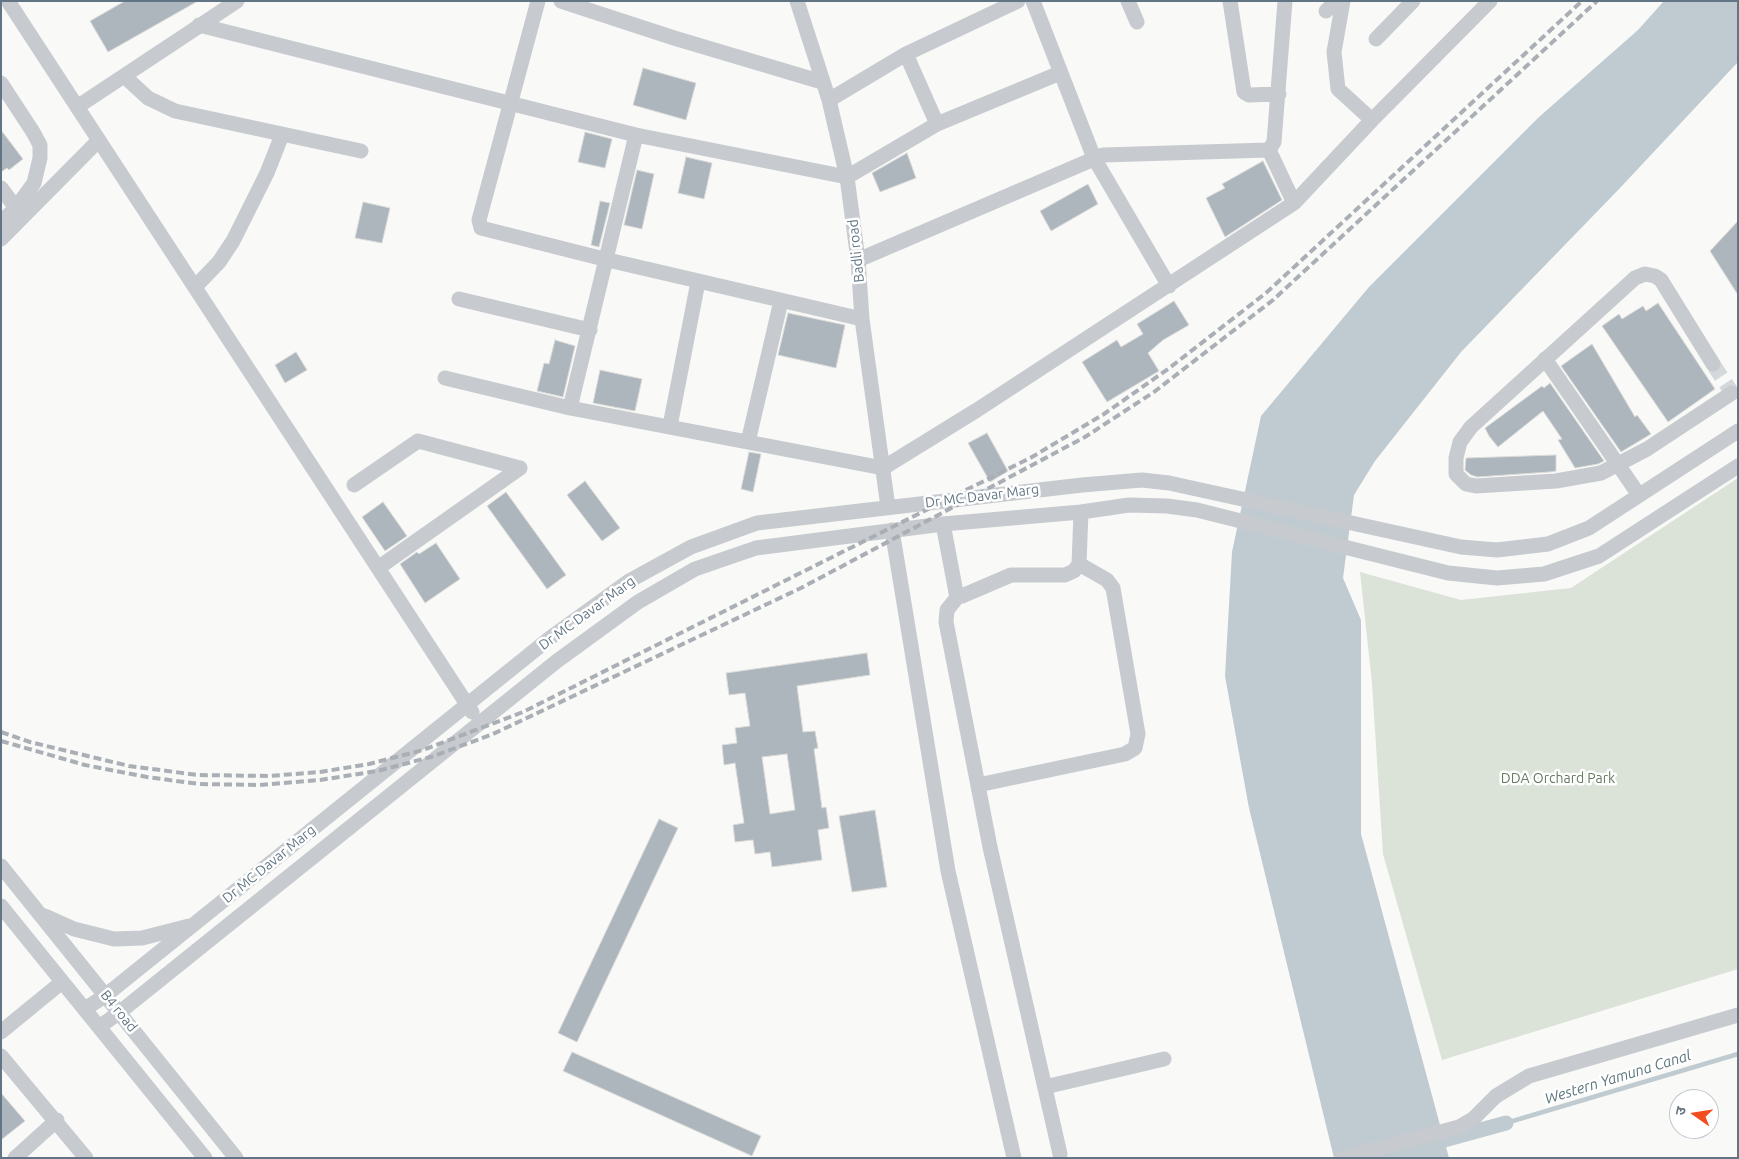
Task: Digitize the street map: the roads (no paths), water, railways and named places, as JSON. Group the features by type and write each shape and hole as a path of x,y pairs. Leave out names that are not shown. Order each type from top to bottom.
{"street":[{"path":"8,1 479,723"},
{"path":"78,107 237,1"},
{"path":"538,1 479,220 480,228 698,282 862,319"},
{"path":"561,1 674,38 822,82"},
{"name":"Badli road","path":"797,1 829,100 847,177 858,260 862,319 888,507"},
{"path":"829,100 906,54 1018,1"},
{"path":"1033,1 1094,158 1169,286"},
{"path":"1128,1 1138,22"},
{"path":"1230,1 1244,92 1249,95 1279,94"},
{"path":"1269,150 1274,142 1285,1"},
{"path":"1342,1 1334,52 1338,89 1372,120"},
{"path":"1376,39 1413,1"},
{"path":"445,378 570,408 882,468 977,410 1294,203 1372,120 1490,1"},
{"path":"199,25 636,135 847,177 937,124 1060,73"},
{"path":"906,54 937,124"},
{"path":"124,76 148,98 167,108 361,151"},
{"path":"1,83 40,145 40,158 34,183 16,208 1,222"},
{"path":"195,287 219,262 233,241 255,198 282,135"},
{"path":"570,408 608,260 636,135"},
{"path":"1,239 99,140"},
{"path":"858,260 1094,158 1114,154 1269,150"},
{"path":"1269,150 1294,203"},
{"path":"1,188 16,208"},
{"path":"1713,364 1661,280 1655,276 1645,274 1635,278 1471,427 1460,442 1456,458 1456,474 1466,484 1476,486 1556,482 1601,473 1647,449 1732,393"},
{"path":"670,426 698,282"},
{"path":"459,299 590,330"},
{"path":"748,442 781,301"},
{"path":"1545,359 1639,495"},
{"name":"Dr MC Davar Marg","path":"85,1009 106,995 550,638 629,581 690,548 756,523 1142,480 1169,483 1366,524 1461,547 1498,550 1548,544 1589,528 1738,431"},
{"path":"354,485 418,441 520,468 378,568"},
{"path":"99,1027 557,661 638,602 695,569 756,548 943,524 1088,511 1129,505 1167,506 1197,510 1448,573 1497,578 1544,574 1599,556 1738,466"},
{"path":"1060,1154 978,785 946,622 947,610 959,595 970,594 1011,575 1069,574 1079,564 1094,484"},
{"path":"943,524 955,587 959,595"},
{"path":"892,530 948,871 1014,1158"},
{"path":"978,785 1126,754 1135,748 1137,726 1113,588 1107,580 1079,564"},
{"name":"B4 road","path":"1,866 236,1158"},
{"name":"B4 road","path":"1,906 204,1158"},
{"path":"41,915 74,929 114,939 142,938 193,925"},
{"path":"1,1032 62,982"},
{"path":"1342,1158 1459,1127 1473,1119 1496,1096 1529,1076 1738,1016"},
{"path":"1,1056 86,1158"},
{"path":"1045,1087 1164,1059"},
{"path":"15,1158 56,1120"}],"waterway":[{"name":"Western Yamuna Canal","path":"1506,1123 1738,1054"},
{"path":"1426,1145 1506,1123"}],"tunnel":[{"path":"1713,364 1738,402"}],"railway":[{"path":"1,732 30,742 129,766 198,775 269,776 320,772 369,764 423,750 523,712 1032,457 1104,414 1168,369 1266,293 1582,1"},
{"path":"1,741 85,765 147,777 199,784 259,785 320,780 377,771 431,757 493,734 801,588 1085,437 1154,392 1273,300 1597,1"}],"park label":[{"name":"DDA Orchard Park","path":"1558,778"}]}
